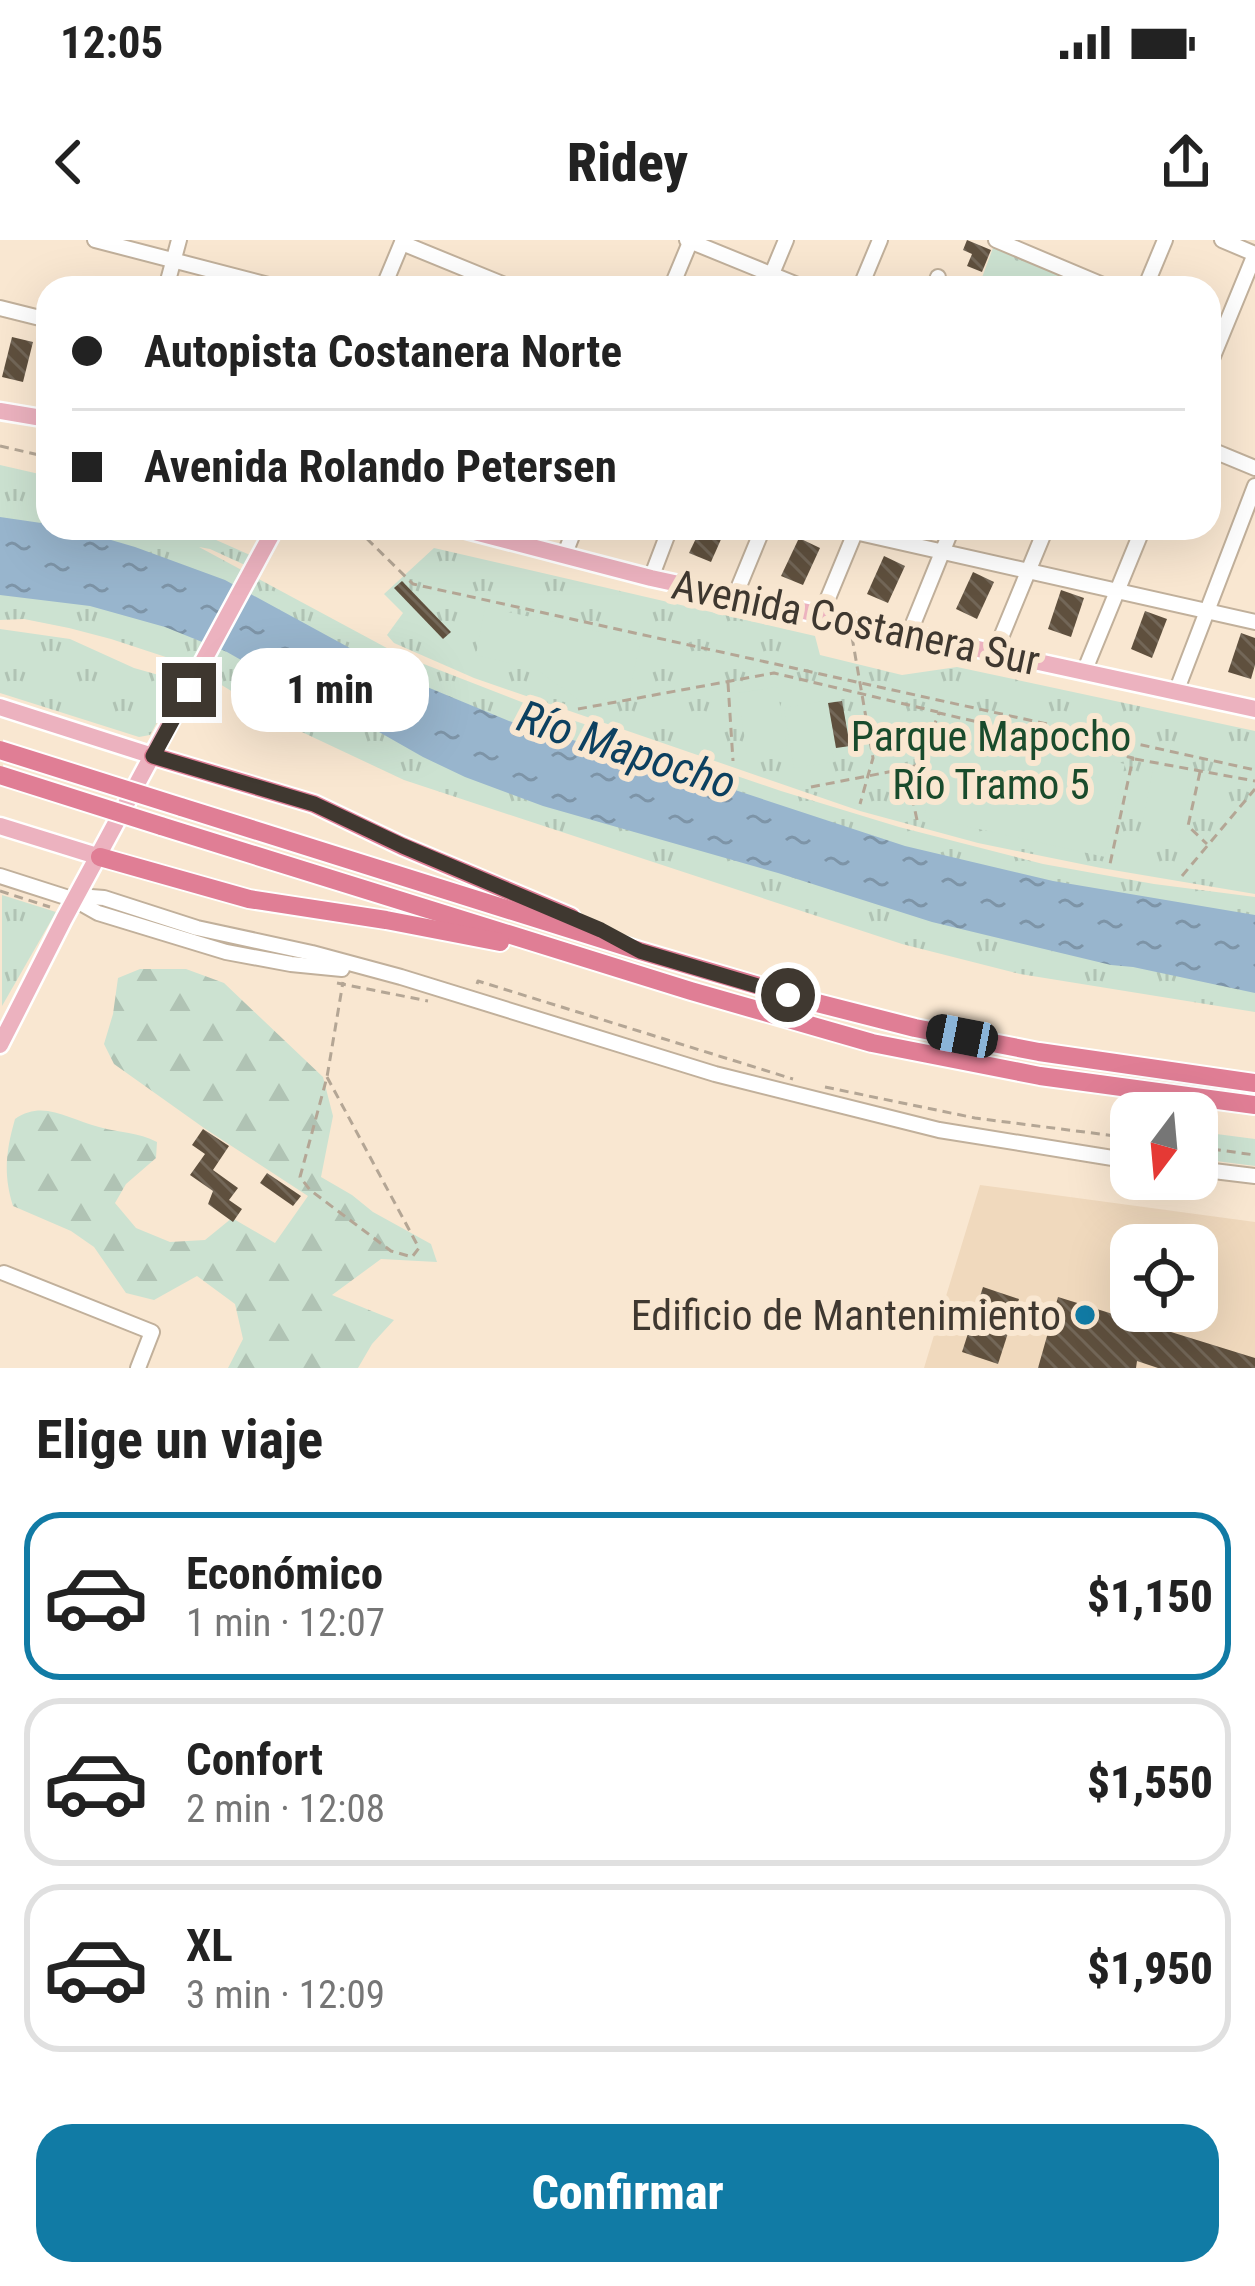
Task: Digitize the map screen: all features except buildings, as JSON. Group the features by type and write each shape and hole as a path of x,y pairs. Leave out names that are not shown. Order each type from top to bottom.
{"highway":[{"path":"0,750 817,1003 1039,1052 1255,1083"},
{"path":"153,756 314,804 640,951"},
{"path":"0,775 813,1027 1040,1076 1255,1105"},
{"path":"100,857 249,899 427,927 618,968"}],"main road":[{"path":"0,410 36,417"},
{"path":"0,1045 269,540"},
{"name":"Avenida Costanera Sur","path":"504,540 651,578 1255,709"},
{"path":"0,707 153,756"},
{"path":"0,826 100,857"}],"street":[{"path":"95,240 233,276"},
{"path":"170,276 179,240"},
{"path":"676,276 689,240 759,276"},
{"path":"771,276 785,240"},
{"path":"865,276 880,240"},
{"path":"996,240 1082,276"},
{"path":"1150,276 1165,240"},
{"path":"1221,337 1255,254 1222,240"},
{"path":"388,276 403,242 484,276"},
{"path":"0,308 36,317"},
{"path":"1221,454 1255,468"},
{"path":"1175,692 1255,486"},
{"path":"564,556 570,540"},
{"path":"651,578 665,540"},
{"path":"735,596 758,540"},
{"path":"821,614 852,540"},
{"path":"895,540 1255,622"},
{"path":"909,634 947,540"},
{"path":"994,652 1041,540"},
{"path":"1084,672 1138,540"},
{"path":"0,876 71,906 226,952 401,977"},
{"path":"71,906 91,896 104,898 197,928 401,977 716,1074 960,1134 1110,1158"},
{"path":"1218,1172 1255,1176"},
{"path":"2,1276 152,1332 138,1368"}],"path":[{"path":"0,446 36,454"},
{"path":"368,540 413,584 1255,770"},
{"path":"851,635 873,758 860,804"},
{"path":"578,709 774,673 1133,758 1255,781"},
{"path":"728,681 733,761"},
{"path":"811,787 919,765 939,713"},
{"path":"1110,863 1133,758"},
{"path":"906,768 916,820"},
{"path":"1200,771 1188,826 1208,845"},
{"path":"1182,876 1255,789"},
{"path":"0,891 71,906"},
{"path":"327,1077 419,1249 412,1257 391,1251 310,1190 300,1177 327,1077 341,1004 342,969"},
{"path":"472,998 478,981 808,1083 975,1118 1110,1135"},
{"path":"1218,1150 1255,1155"}],"shaded area":[{"path":"980,1185 1255,1222 1255,1368 924,1368"}],"green space":[{"path":"993,248 1062,276 982,276"},
{"path":"997,253 1028,265 1024,276 988,276"},
{"path":"0,465 36,473 36,540 216,540 250,555 245,565 199,547 398,654 537,708 899,827 1043,864 1255,897 1255,1012 1020,974 902,944 404,780 287,725 187,664 69,628 24,619 0,620"},
{"name":"Parque Mapocho Río Tramo 5","path":"434,548 815,636 820,655 902,675 957,667 1255,731 1255,894 978,843 860,811 474,678 394,643 387,635 403,613 384,594"},
{"path":"485,607 641,641 628,696 582,702 537,670 476,655"},
{"path":"0,629 70,639 134,668 180,681 150,735 139,737 0,693"},
{"path":"777,687 787,748 747,754 738,693"},
{"path":"824,701 834,762 794,768 784,708"},
{"path":"945,724 1125,764 1105,857 924,817"},
{"path":"1154,765 1192,773 1177,847 1139,839"},
{"path":"1255,796 1255,854 1239,871 1211,845"},
{"path":"2,895 56,912 2,1006"},
{"path":"140,969 186,969 224,983 323,1077 333,1116 321,1177 431,1244 437,1262 381,1259 332,1295 394,1320 358,1368 228,1368 243,1339 235,1304 197,1276 154,1300 126,1293 94,1247 71,1231 13,1206 7,1173 12,1131 15,1119 36,1111 157,1142 156,1158 126,1184 115,1203 136,1228 170,1242 205,1240 232,1218 275,1243 308,1196 114,1064 104,1044 118,978"},
{"path":"1218,1134 1255,1139 1255,1166 1218,1161"}],"water":[{"path":"0,517 36,522 36,540 111,540 135,547 225,580 403,677 509,721 905,846 1053,881 1255,915 1255,993 932,922 543,806 465,777 227,652 165,627 90,606 0,595"}],"place":[{"name":"Edificio de Mantenimiento","path":"1085,1315"}],"route":[{"path":"189,690 153,756 314,804 640,951 788,995"}],"water label":[{"name":"Río Mapocho","path":"627,749"}]}
